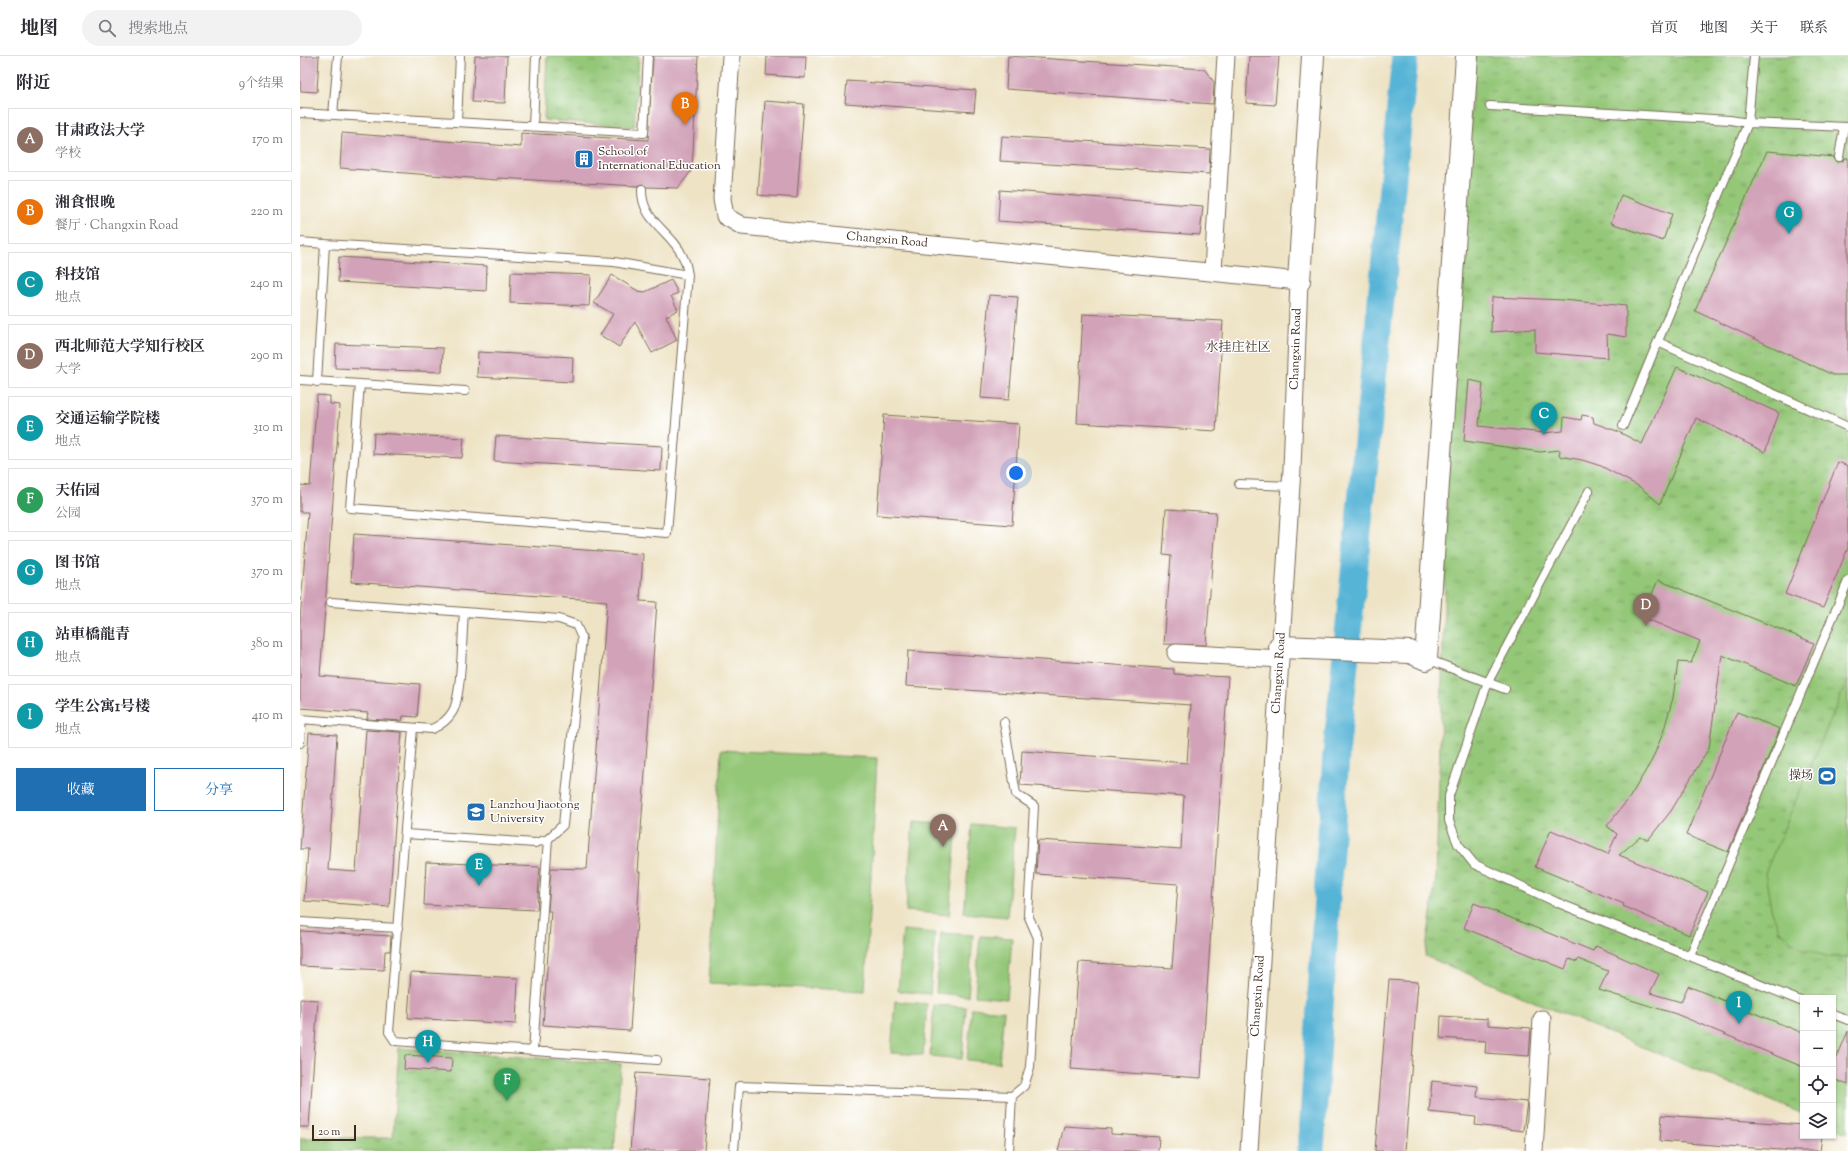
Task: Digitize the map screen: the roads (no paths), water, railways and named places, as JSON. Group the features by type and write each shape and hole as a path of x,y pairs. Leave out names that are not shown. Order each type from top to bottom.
{"street":[{"name":"Changxin Road","path":"731,56 722,199 725,216 742,226 1299,280 1291,486 1248,1151"},
{"path":"1212,271 1226,56"},
{"path":"1299,280 1313,56"},
{"path":"1176,653 1280,653 1331,649 1410,652 1426,659 1467,56"},
{"path":"1534,1151 1542,1019"}],"lane":[{"path":"333,115 338,56"},
{"path":"457,122 460,56"},
{"path":"533,127 536,56"},
{"path":"300,113 644,135 648,56"},
{"path":"1623,426 1748,123 1754,56"},
{"path":"1490,106 1730,120 1748,123 1846,127 1839,157"},
{"path":"360,384 350,508 667,533 688,275 683,256 648,216 642,196 642,189"},
{"path":"300,242 614,262 688,275"},
{"path":"317,382 325,244"},
{"path":"1658,342 1848,427"},
{"path":"300,380 465,391"},
{"path":"1239,484 1291,486"},
{"path":"1589,491 1488,682 1449,796 1449,821 1458,844 1474,864 1556,902 1800,1001"},
{"path":"1690,956 1848,581"},
{"path":"330,602 559,619 576,626 582,638 563,825 548,839 535,843 406,834"},
{"path":"300,743 301,719 432,730 444,722 453,710 457,695 464,612"},
{"path":"1426,659 1505,689"},
{"path":"734,1151 739,1086 1012,1096 1024,1086 1030,1067 1038,938 1028,915 1034,806 1016,794 1004,722"},
{"path":"413,728 406,834 389,1032 395,1041 657,1060"},
{"path":"533,1051 548,839"},
{"path":"300,922 398,928"},
{"path":"1836,1015 1848,1020"},
{"path":"1009,1151 1012,1096"}],"waterway":[{"path":"1311,1151 1336,755 1405,56"}],"place":[{"name":"湘食恨晚","path":"685,125"},
{"name":"School of International Education","path":"584,159"},
{"name":"图书馆","path":"1789,234"},
{"name":"科技馆","path":"1544,435"},
{"name":"西北师范大学知行校区","path":"1646,626"},
{"name":"操场","path":"1827,776"},
{"name":"Lanzhou Jiaotong University","path":"476,812"},
{"name":"甘肃政法大学","path":"943,847"},
{"name":"交通运输学院楼","path":"479,886"},
{"name":"学生公寓1号楼","path":"1739,1024"},
{"name":"站車橋龍青","path":"428,1063"},
{"name":"天佑园","path":"507,1101"}],"district":[{"name":"水挂庄社区","path":"1238,348"}]}
